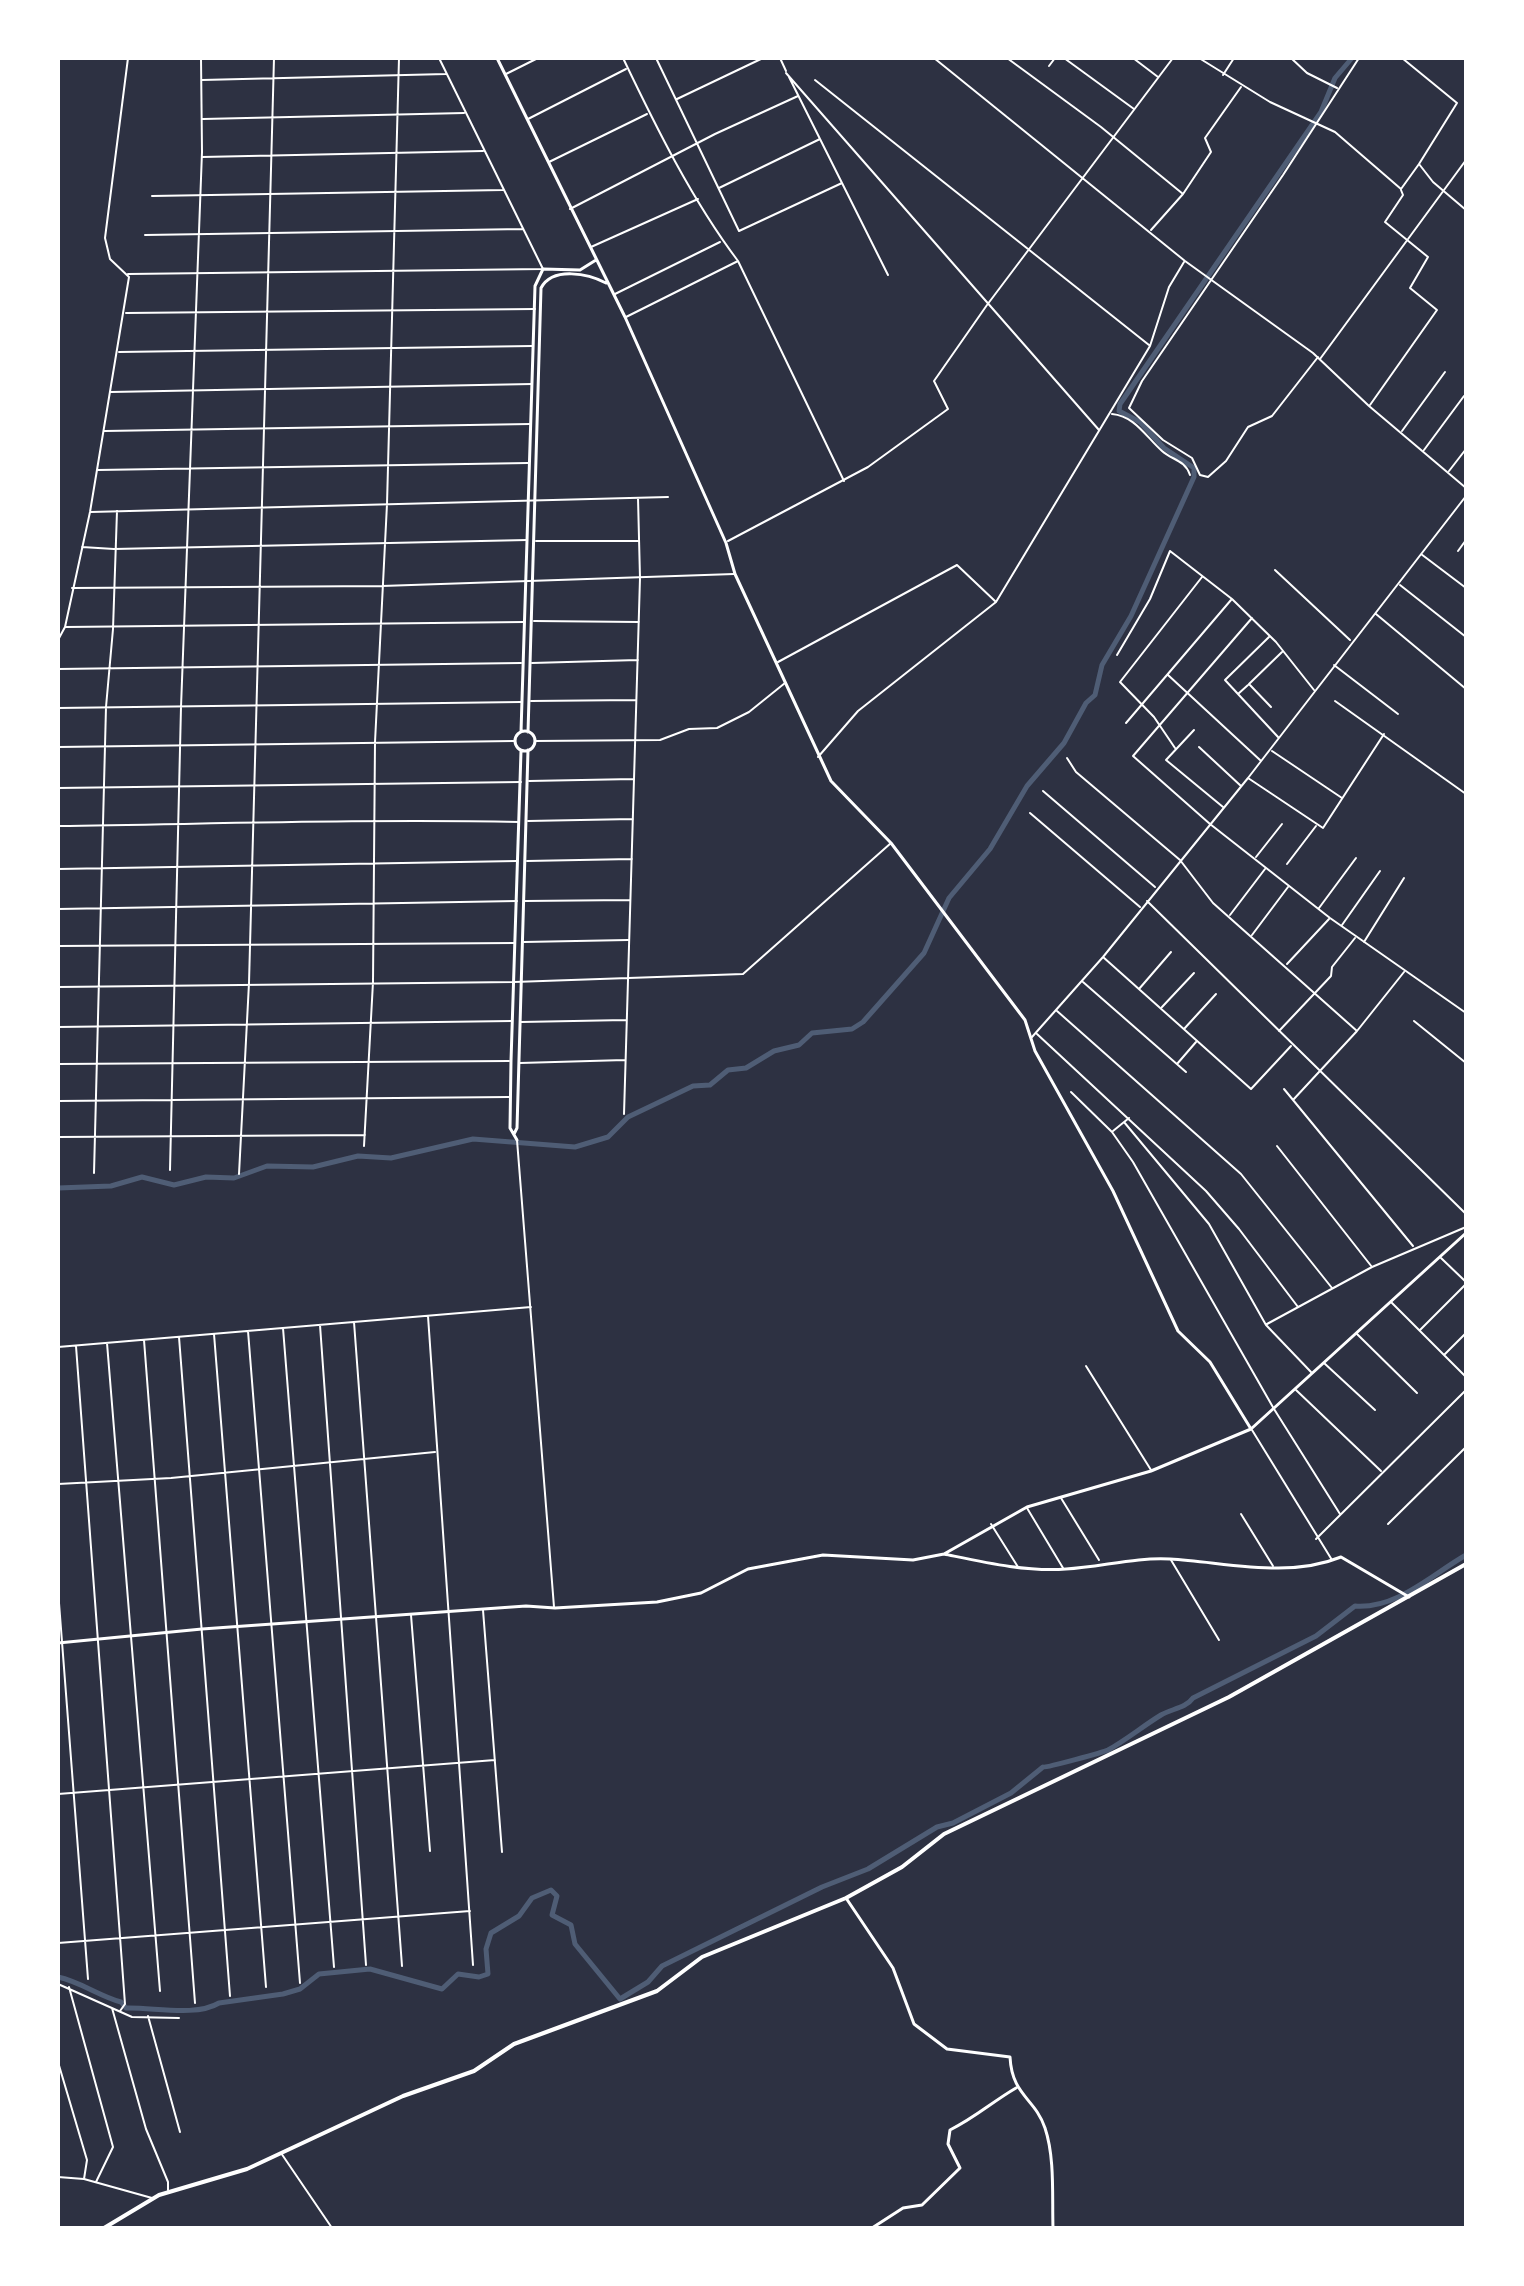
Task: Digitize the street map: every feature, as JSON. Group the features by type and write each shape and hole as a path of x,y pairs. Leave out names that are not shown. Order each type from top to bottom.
{"main road":[{"path":"104,2228 168,2192 247,2169 403,2096 474,2071 514,2044 657,1991 702,1957 846,1898 902,1867 944,1834 1229,1697 1466,1564"}],"street":[{"path":"128,58 105,238 110,259 128,274 580,270 596,260"},
{"path":"170,1170 181,707 185,666 202,157 201,58"},
{"path":"239,1174 249,983 253,742 268,349 274,58"},
{"path":"364,1146 373,982 375,742 389,465 399,58"},
{"path":"439,58 543,269"},
{"path":"497,58 625,317 726,543 735,574 831,781 891,843 1025,1020 1035,1051 1113,1191 1178,1331 1210,1362 1316,1539 1333,1560"},
{"path":"505,74 538,58"},
{"path":"623,58 649,113 723,241 738,261 844,481"},
{"path":"656,58 736,229 742,231 842,183"},
{"path":"676,99 763,58"},
{"path":"780,58 888,275"},
{"path":"934,58 1185,261 1212,277 1319,358 1369,406 1466,488"},
{"path":"1007,58 1114,137 1183,194"},
{"path":"1049,66 1055,58"},
{"path":"1064,58 1135,110"},
{"path":"1133,58 1159,78"},
{"path":"726,543 844,481 948,409 934,381 987,305 1173,58"},
{"path":"1222,76 1234,58"},
{"path":"1291,58 1329,87 1338,88"},
{"path":"1359,58 1338,88 1331,106 1302,140 1283,175 1142,381 1129,408 1163,440 1192,458 1200,475 1208,477 1226,461 1248,427 1272,416 1319,358 1466,160"},
{"path":"1401,189 1457,103 1402,58"},
{"path":"1201,59 1222,76 1317,122 1401,189 1403,195 1385,222 1428,257 1410,288 1437,310 1369,406"},
{"path":"527,119 628,68"},
{"path":"786,73 1100,432"},
{"path":"201,80 446,74"},
{"path":"815,80 1150,346"},
{"path":"1149,232 1183,194 1211,152 1205,138 1242,86"},
{"path":"570,209 697,143 798,96"},
{"path":"201,119 466,113"},
{"path":"548,163 649,113"},
{"path":"718,189 820,139"},
{"path":"202,157 272,158 485,151"},
{"path":"1419,164 1466,210"},
{"path":"152,196 504,190"},
{"path":"590,247 698,199"},
{"path":"145,235 524,229"},
{"path":"614,294 723,241"},
{"path":"625,317 738,261"},
{"path":"818,757 858,711 996,602 1112,414 1150,346 1169,287 1185,261"},
{"path":"514,741 521,732 535,309 537,278 543,269"},
{"path":"535,741 528,732 542,285 551,278 579,273 608,284"},
{"path":"58,640 65,627 90,512 125,313 128,274"},
{"path":"125,313 269,314 394,309 535,309"},
{"path":"117,352 534,346"},
{"path":"1401,432 1445,372"},
{"path":"110,392 532,384"},
{"path":"1423,451 1464,396"},
{"path":"1112,414 1140,426 1163,452 1187,467 1190,475"},
{"path":"104,431 531,424"},
{"path":"1449,472 1466,449"},
{"path":"97,470 529,463"},
{"path":"1032,1038 1103,957 1280,739 1333,664 1466,496"},
{"path":"90,512 668,497"},
{"path":"624,1114 640,578 638,498"},
{"path":"94,1173 106,707 111,668 117,511"},
{"path":"81,547 384,545 527,540"},
{"path":"1458,551 1466,540"},
{"path":"535,541 639,541"},
{"path":"1117,655 1150,599 1168,551 1232,599 1270,636 1316,691"},
{"path":"1420,553 1466,588"},
{"path":"777,663 957,565 996,602"},
{"path":"1275,570 1352,641"},
{"path":"72,588 258,584 382,586 735,574"},
{"path":"1175,748 1160,725 1121,681 1202,577"},
{"path":"1399,584 1466,637"},
{"path":"1126,723 1232,599"},
{"path":"1375,614 1466,689"},
{"path":"1252,618 1133,756 1210,824 1318,909 1466,1013"},
{"path":"65,627 113,629 525,621"},
{"path":"532,621 639,622"},
{"path":"1270,636 1225,680 1280,739"},
{"path":"1238,694 1282,651"},
{"path":"531,663 638,660"},
{"path":"58,669 524,663"},
{"path":"1333,664 1398,714"},
{"path":"1167,674 1261,762"},
{"path":"535,741 660,740 689,729 725,726 786,683"},
{"path":"1249,684 1271,707"},
{"path":"530,701 637,700"},
{"path":"1335,701 1466,794"},
{"path":"58,708 521,702"},
{"path":"1194,730 1166,760 1224,808"},
{"path":"521,732 528,732"},
{"path":"1248,778 1323,828 1384,734"},
{"path":"58,747 253,742 514,741"},
{"path":"514,741 521,751 521,782 510,1128 517,1140 520,1160 555,1608"},
{"path":"514,1134 522,981 528,750 535,741"},
{"path":"1199,747 1241,786"},
{"path":"521,751 528,750"},
{"path":"1271,750 1342,798"},
{"path":"1067,758 1076,772 1180,860 1213,903 1357,1031"},
{"path":"528,781 634,779"},
{"path":"58,788 521,782"},
{"path":"1043,791 1156,888"},
{"path":"1030,813 1140,908"},
{"path":"58,826 178,827 252,821 375,819 520,822"},
{"path":"527,821 633,819"},
{"path":"1254,859 1282,824"},
{"path":"1287,864 1317,825"},
{"path":"58,987 174,983 514,982 743,974 891,843"},
{"path":"1318,909 1356,858"},
{"path":"526,861 632,859"},
{"path":"58,869 518,861"},
{"path":"1229,916 1266,868"},
{"path":"1341,926 1380,871"},
{"path":"1364,943 1404,878"},
{"path":"1252,935 1289,886"},
{"path":"524,901 630,900"},
{"path":"1147,900 1466,1214"},
{"path":"58,909 517,901"},
{"path":"1286,966 1330,918"},
{"path":"1279,1032 1331,976 1332,967 1355,937"},
{"path":"523,942 628,940"},
{"path":"58,946 515,943"},
{"path":"1139,989 1171,952"},
{"path":"1103,957 1251,1089 1292,1045"},
{"path":"1293,1100 1357,1031 1405,971"},
{"path":"1161,1009 1194,973"},
{"path":"1082,981 1186,1072"},
{"path":"1184,1029 1216,994"},
{"path":"1057,1011 1241,1174 1332,1288"},
{"path":"520,1022 626,1020"},
{"path":"58,1027 512,1021"},
{"path":"1414,1021 1466,1063"},
{"path":"1036,1034 1129,1118 1239,1229 1298,1307"},
{"path":"1177,1064 1197,1041"},
{"path":"519,1063 625,1060"},
{"path":"58,1064 511,1061"},
{"path":"1284,1089 1415,1248"},
{"path":"1071,1092 1112,1132 1133,1162 1274,1409 1340,1514"},
{"path":"58,1101 511,1097"},
{"path":"1112,1132 1129,1118"},
{"path":"1124,1122 1209,1224 1266,1325 1312,1373"},
{"path":"58,1137 365,1135"},
{"path":"1277,1146 1372,1267"},
{"path":"1266,1325 1372,1267 1466,1230"},
{"path":"944,1554 991,1524 1027,1507 1151,1471 1251,1429 1466,1230"},
{"path":"1419,1331 1466,1283 1440,1257"},
{"path":"1391,1302 1466,1377"},
{"path":"58,1347 531,1307"},
{"path":"428,1316 473,1965"},
{"path":"354,1322 402,1966"},
{"path":"320,1325 366,1965"},
{"path":"283,1328 334,1967"},
{"path":"248,1331 300,1983"},
{"path":"1356,1333 1417,1393"},
{"path":"1443,1356 1466,1333"},
{"path":"214,1334 266,1987"},
{"path":"179,1337 230,1996"},
{"path":"144,1340 195,2003"},
{"path":"107,1343 160,1991"},
{"path":"76,1346 125,2004 120,2011"},
{"path":"1323,1362 1375,1410"},
{"path":"1086,1366 1151,1471"},
{"path":"1295,1389 1383,1472"},
{"path":"1316,1539 1466,1390"},
{"path":"1388,1524 1466,1447"},
{"path":"58,1484 191,1476 437,1452"},
{"path":"1060,1497 1099,1560"},
{"path":"1027,1507 1064,1570"},
{"path":"1241,1514 1274,1567"},
{"path":"991,1524 1018,1567"},
{"path":"60,1643 376,1616 657,1602 701,1593 748,1569 823,1555 913,1560 944,1554 1018,1567 1064,1570 1128,1560 1170,1559 1274,1567 1341,1557 1410,1597"},
{"path":"1170,1559 1219,1640"},
{"path":"58,1590 88,1979"},
{"path":"483,1609 502,1852"},
{"path":"411,1614 430,1851"},
{"path":"58,1794 495,1760"},
{"path":"846,1898 893,1968 914,2024 947,2049 966,2054 1007,2054 1016,2088 1045,2128 1053,2228"},
{"path":"58,1943 296,1922 470,1911"},
{"path":"58,1984 132,2017 179,2018"},
{"path":"69,1987 113,2147 96,2182"},
{"path":"112,2008 146,2129 168,2182 168,2192"},
{"path":"147,2015 180,2132"},
{"path":"58,2062 87,2160 84,2179"},
{"path":"872,2228 903,2208 922,2205 954,2176 960,2168 948,2144 950,2130 983,2113 988,2103 1016,2088"},
{"path":"281,2153 332,2228"},
{"path":"58,2177 84,2179 154,2198"}],"waterway":[{"path":"58,1188 111,1186 142,1177 174,1185 206,1177 234,1178 267,1166 313,1167 358,1156 391,1158 473,1139 575,1147 608,1137 628,1117 693,1086 710,1085 728,1070 746,1068 774,1051 799,1045 812,1033 852,1029 863,1022 924,953 949,898 990,849 1027,786 1064,743 1086,703 1095,695 1102,665 1131,616 1194,477 1194,468 1164,448 1140,422 1119,411 1120,404 1321,112 1335,78 1352,58"},
{"path":"58,1977 121,2002 126,2008 174,2010 199,2010 219,2003 283,1994 300,1989 319,1974 370,1969 442,1989 458,1974 479,1977 488,1974 486,1949 491,1933 519,1916 532,1898 551,1890 557,1896 552,1915 571,1925 575,1944 620,1999 648,1982 662,1966 822,1887 868,1869 937,1827 953,1823 1011,1793 1043,1767 1108,1750 1161,1715 1316,1636 1355,1606 1385,1602 1399,1596 1466,1555"}]}
